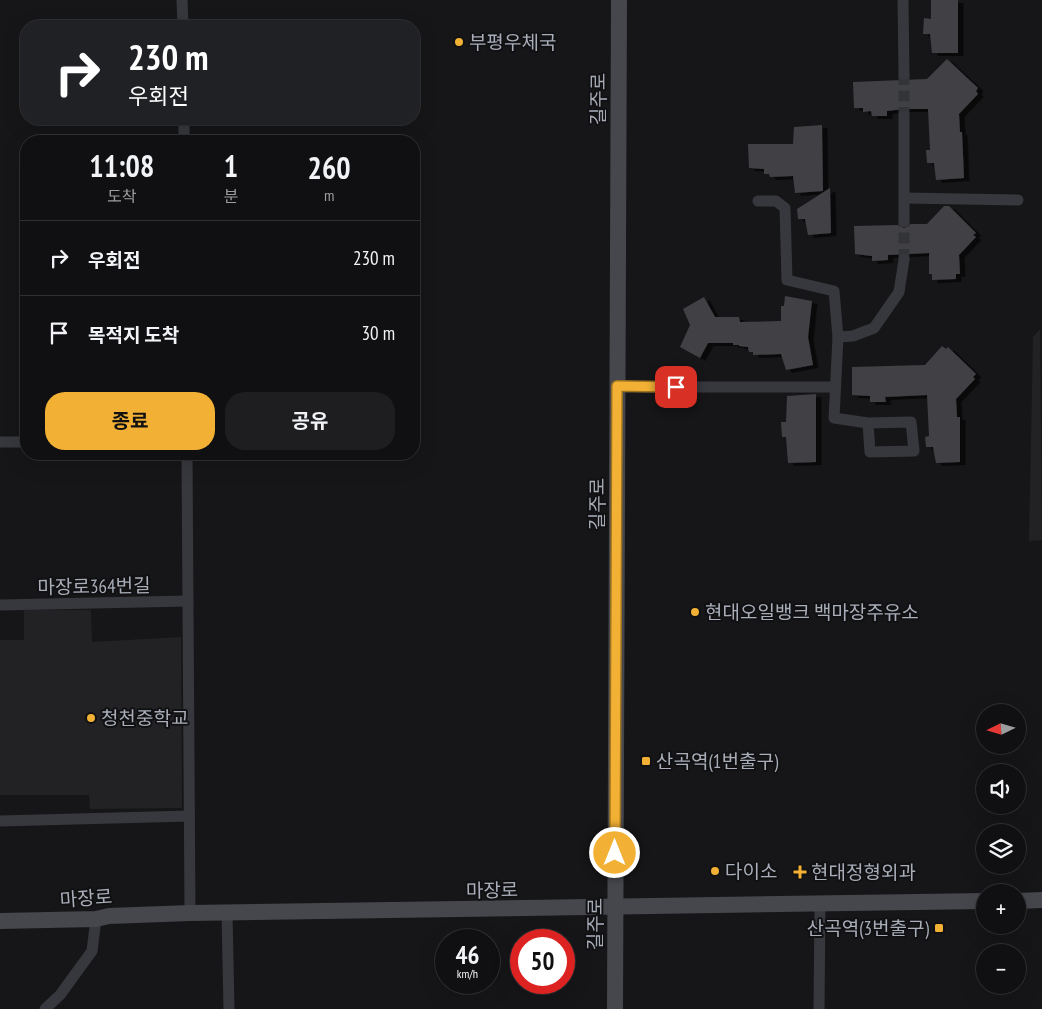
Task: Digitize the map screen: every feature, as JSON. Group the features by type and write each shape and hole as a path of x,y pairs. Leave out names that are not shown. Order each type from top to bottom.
{"main road":[{"name":"길주로","path":"615,1009 619,0"},
{"path":"1026,901 1042,900"},
{"name":"마장로","path":"0,921 227,913 976,901"}],"street":[{"path":"182,0 183,20"},
{"path":"903,0 904,74"},
{"path":"904,116 904,221"},
{"path":"905,198 1018,200"},
{"path":"758,201 776,201 785,208 787,280 834,291 838,337 834,387 834,418 868,423 911,422 914,451 870,452 868,423"},
{"path":"838,337 853,336 874,328 899,292 904,260"},
{"path":"617,386 834,387"},
{"path":"0,442 20,442"},
{"path":"187,460 190,914"},
{"name":"마장로364번길","path":"0,605 188,602"},
{"path":"0,821 190,816"},
{"path":"819,1009 820,904"},
{"path":"227,913 229,1009"},
{"path":"45,1009 60,995 92,951 96,919"}],"shaded area":[{"path":"1040,329 1042,540 1029,541 1033,337"},
{"name":"청천중학교","path":"24,610 91,610 92,642 181,637 182,808 90,809 89,795 0,795 0,640 24,640"}],"building":[{"path":"931,0 958,0 958,53 932,53 930,34 923,34 924,18 931,19"},
{"path":"947,59 978,88 976,91 978,94 959,114 960,132 962,132 964,178 936,180 934,163 927,163 926,150 930,150 928,109 887,111 887,116 872,116 871,111 863,112 863,108 854,108 853,82 927,79"},
{"path":"822,125 823,191 795,193 793,176 770,177 769,174 764,174 764,169 749,168 748,144 793,144 794,127"},
{"path":"830,188 831,233 808,235 805,219 798,219 797,209"},
{"path":"944,206 949,206 976,233 973,235 976,237 959,255 960,274 956,274 956,279 932,280 932,274 929,274 929,253 888,255 888,260 872,261 872,256 855,254 854,226 898,225 904,228 911,224 927,224"},
{"path":"785,296 812,301 808,337 813,365 786,370 781,354 753,355 753,352 749,352 748,347 733,345 733,343 708,343 700,358 680,347 690,325 683,309 704,297 715,317 739,317 740,322 781,321 781,306 784,306"},
{"path":"942,346 946,349 948,347 976,374 973,377 975,379 956,399 957,417 960,417 960,462 936,463 933,447 926,447 925,437 929,436 927,395 885,397 886,402 870,402 870,396 852,395 852,367 925,365"},
{"path":"816,394 816,462 788,463 786,437 782,437 781,422 786,422 787,396"}],"tunnel":[{"path":"904,74 904,116"},
{"path":"904,221 904,260"}],"place":[{"name":"부평우체국","path":"459,42"},
{"name":"현대오일뱅크 백마장주유소","path":"695,612"},
{"name":"청천중학교","path":"91,718"},
{"name":"산곡역(1번출구)","path":"646,761"},
{"name":"다이소","path":"715,871"},
{"name":"현대정형외과","path":"800,872"},
{"name":"산곡역(3번출구)","path":"939,928"}],"route":[{"path":"615,853 617,386 676,387"}]}
